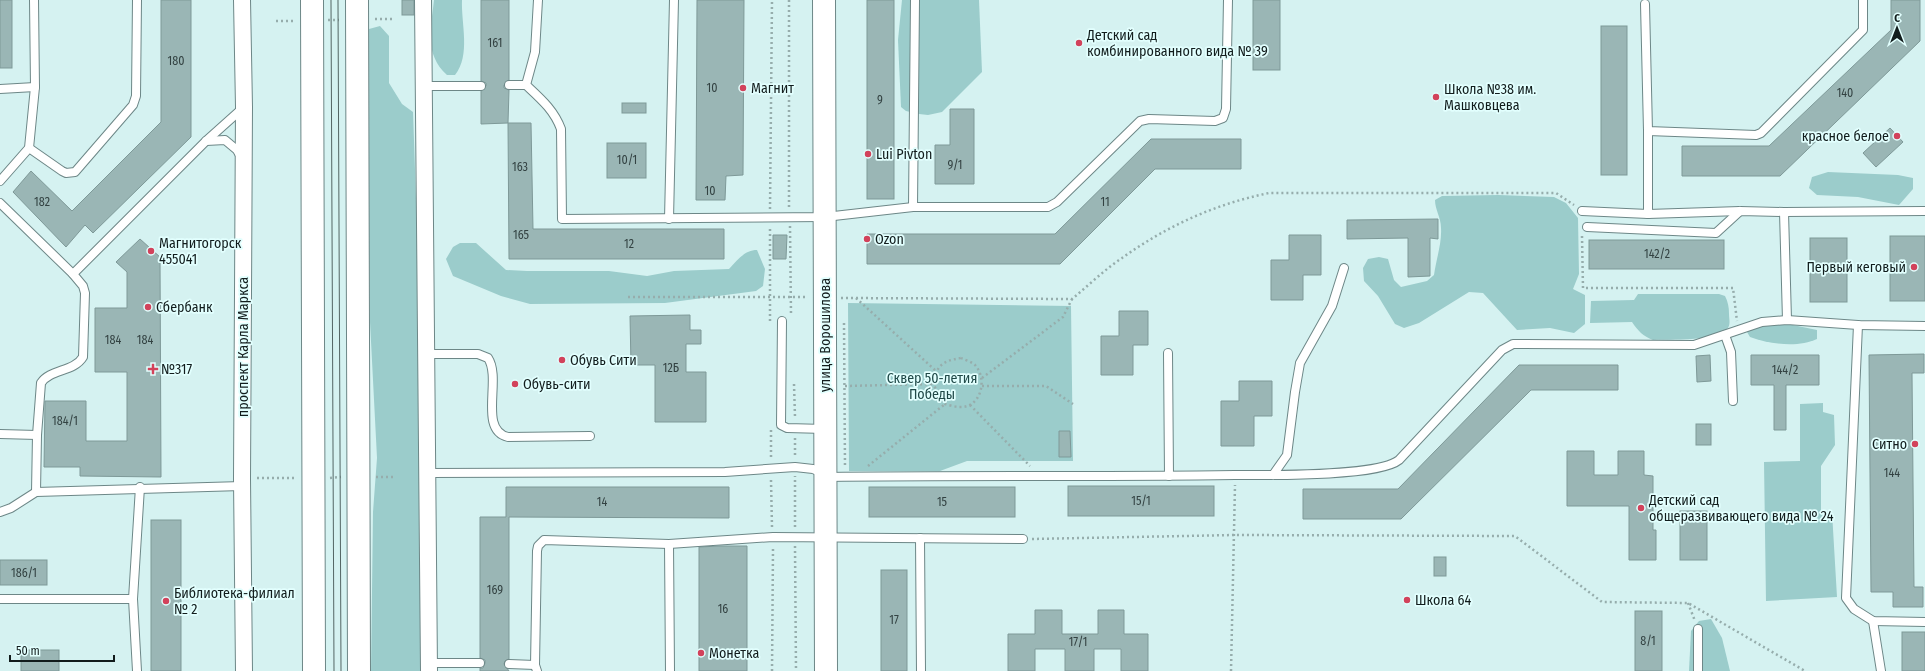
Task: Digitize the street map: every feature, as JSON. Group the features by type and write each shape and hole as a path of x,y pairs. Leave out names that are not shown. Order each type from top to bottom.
{"main road":[{"path":"312,0 314,671"},
{"path":"357,0 359,671"},
{"name":"улица Ворошилова","path":"824,0 825,217 838,300 826,429 836,476 826,537 826,671"}],"street":[{"name":"проспект Карла Маркса","path":"242,0 244,107 242,482 244,671"},
{"path":"423,0 429,667"}],"lane":[{"path":"0,181 29,148 35,87 34,0"},
{"path":"29,148 62,171 66,173 75,172 133,106 136,96 137,0"},
{"path":"526,85 535,52 538,0"},
{"path":"669,219 674,0"},
{"path":"913,207 915,0"},
{"path":"509,85 526,85 550,107 557,117 561,129 562,219 825,217 913,207 1048,207 1057,202 1140,121 1149,119 1215,121 1223,118 1226,109 1228,0"},
{"path":"1648,131 1760,134 1863,30 1863,0"},
{"path":"1645,4 1648,214"},
{"path":"423,86 481,86"},
{"path":"0,89 35,87"},
{"path":"73,274 206,141 244,107"},
{"path":"206,141 225,140 237,150 243,162"},
{"path":"0,203 73,274 83,286 85,293 83,357 76,364 46,377 41,383 37,435 36,492"},
{"path":"1582,211 1648,214 1740,211 1784,212 1925,210"},
{"path":"1584,230 1716,233 1740,211"},
{"path":"1784,212 1787,320"},
{"path":"1273,475 1287,455 1294,392 1300,363 1332,306 1344,268"},
{"path":"427,473 725,472 795,467 813,469 836,476 1170,476 1273,475 1365,471 1395,464 1502,350 1513,344 1694,345 1762,322 1787,320 1858,325 1925,326"},
{"path":"782,321 781,424 787,428 826,429"},
{"path":"1858,325 1845,592 1849,604 1873,621 1925,622"},
{"path":"1725,335 1731,352 1733,401"},
{"path":"1168,353 1170,476"},
{"path":"426,354 473,354 484,355 488,358 492,368 493,422 497,433 502,436 508,438 590,436"},
{"path":"0,434 37,435"},
{"path":"0,512 11,508 36,492 242,482"},
{"path":"137,671 133,599 140,488"},
{"path":"510,664 536,668 537,551 541,543 549,540 669,544 773,537 1023,539"},
{"path":"920,538 921,671"},
{"path":"669,544 670,671"},
{"path":"0,599 133,599"},
{"path":"1873,621 1881,671"},
{"path":"1698,629 1698,671"},
{"path":"429,667 480,663"}],"path":[{"path":"368,19 394,19"},
{"path":"322,20 343,20"},
{"path":"276,21 297,21"},
{"path":"982,378 1063,317 1072,300 1121,258 1177,223 1239,199 1269,193 1556,192 1582,211"},
{"path":"1584,230 1583,288 1733,288 1738,329"},
{"path":"628,297 838,300 856,298 1072,300"},
{"path":"856,298 936,371"},
{"path":"836,476 845,386 844,320"},
{"path":"855,476 944,404 960,407 970,405 975,400 982,386 982,378 975,364 961,358 947,361 936,371 933,384 944,404"},
{"path":"845,386 933,384"},
{"path":"982,386 1046,386 1073,404"},
{"path":"970,405 1040,476"},
{"path":"1231,671 1235,475"},
{"path":"323,478 344,477"},
{"path":"371,477 395,477"},
{"path":"242,482 298,478"},
{"path":"1023,539 1234,535 1515,536 1602,602 1688,602 1805,671"},
{"path":"1688,602 1698,629"}],"green space":[{"path":"434,0 462,0 464,49 460,67 455,75 447,75 440,67 432,49 431,30"},
{"path":"902,0 979,0 982,72 942,112 928,115 919,114 906,111 901,107 898,40"},
{"path":"380,26 389,36 389,83 402,104 413,112 421,342 424,671 371,671 373,512 377,458 370,322 368,174 369,29"},
{"path":"1828,172 1898,175 1913,178 1913,189 1899,205 1858,197 1817,195 1809,188 1812,177"},
{"path":"1498,195 1554,197 1566,203 1578,218 1579,274 1573,289 1585,295 1585,324 1574,333 1550,328 1517,330 1483,293 1469,292 1419,323 1404,328 1395,324 1378,296 1364,281 1363,268 1368,259 1379,257 1388,259 1394,280 1401,287 1427,281 1434,275 1441,240 1441,224 1435,200 1442,196"},
{"path":"460,243 476,243 506,270 609,271 647,276 674,271 729,269 738,259 752,250 757,250 765,269 763,286 756,291 665,303 530,304 501,296 453,276 446,259 453,247"},
{"path":"1638,294 1719,294 1725,296 1729,307 1729,326 1721,333 1703,338 1653,340 1641,333 1632,322 1590,323 1591,301 1634,300"},
{"name":"Сквер 50-летия Победы","path":"848,303 1071,306 1073,461 967,461 940,471 849,471"},
{"path":"1788,324 1817,330 1817,339 1809,342 1784,344 1766,342 1750,337 1747,332 1748,329 1756,325"},
{"path":"1823,403 1823,412 1834,415 1835,445 1821,466 1821,512 1832,512 1837,597 1766,601 1764,462 1800,461 1800,404"},
{"path":"1711,619 1722,638 1730,671 1689,671 1691,631 1699,621"}],"building":[{"path":"0,0 12,0 12,68 0,68"},
{"path":"161,0 191,0 191,137 93,233 85,225 66,247 13,192 31,171 72,211 161,122"},
{"path":"402,0 414,0 414,15 402,15"},
{"path":"481,0 509,0 509,80 504,85 504,88 509,90 508,123 481,124 481,91 486,86 486,83 481,81"},
{"path":"697,0 744,0 743,175 726,176 725,200 696,200"},
{"path":"867,0 894,0 894,199 867,199"},
{"path":"1253,0 1280,0 1280,70 1253,70"},
{"path":"1891,0 1920,0 1920,41 1780,176 1682,176 1682,146 1769,146 1891,30"},
{"path":"1601,26 1627,26 1627,175 1601,175"},
{"path":"622,103 646,103 646,113 622,113"},
{"path":"950,109 974,109 974,184 935,184 935,145 950,145"},
{"path":"508,123 531,123 533,229 724,229 724,259 509,259"},
{"path":"1890,128 1903,142 1876,167 1863,153"},
{"path":"1151,139 1241,139 1241,169 1155,169 1060,264 867,264 867,234 1055,234"},
{"path":"607,143 646,143 646,178 607,178"},
{"path":"1438,219 1438,239 1430,238 1430,276 1408,277 1408,238 1347,239 1347,220"},
{"path":"773,235 787,235 786,259 773,259"},
{"path":"1289,235 1321,235 1321,275 1303,275 1303,300 1271,300 1271,260 1289,260"},
{"path":"1890,236 1925,236 1925,301 1890,301"},
{"path":"1810,238 1847,238 1847,302 1810,302"},
{"path":"140,239 160,257 161,477 80,476 80,467 44,467 45,401 86,401 86,441 127,441 127,372 95,372 95,308 127,308 127,272 116,262"},
{"path":"1589,240 1724,240 1724,269 1589,269"},
{"path":"1119,311 1148,311 1148,345 1133,345 1133,375 1101,375 1101,336 1119,336"},
{"path":"690,315 690,330 701,330 701,344 686,344 686,372 706,372 706,422 655,422 655,365 631,365 630,316"},
{"path":"1924,354 1924,373 1912,373 1914,587 1923,587 1923,607 1893,607 1893,592 1871,592 1869,355"},
{"path":"1710,355 1711,381 1697,382 1696,356"},
{"path":"1751,355 1819,355 1819,385 1786,385 1786,430 1774,430 1774,385 1751,385"},
{"path":"1519,365 1618,365 1618,390 1531,390 1401,519 1303,519 1303,489 1398,489"},
{"path":"1239,381 1272,381 1272,416 1254,416 1254,446 1221,446 1221,401 1239,401"},
{"path":"1696,424 1711,424 1711,445 1696,445"},
{"path":"1059,431 1070,431 1071,457 1059,457"},
{"name":"Детский сад общеразвивающего вида № 24","path":"1567,451 1594,451 1594,475 1618,475 1618,451 1644,451 1644,475 1653,476 1653,530 1656,530 1656,560 1629,560 1629,506 1567,506"},
{"path":"1068,486 1214,486 1214,516 1068,516"},
{"path":"506,487 729,487 729,518 509,517 509,659 505,661 504,664 509,671 480,671 480,668 483,668 485,660 480,658 480,517 506,517"},
{"path":"869,487 1015,487 1015,517 869,517"},
{"path":"1680,511 1707,511 1707,560 1680,560"},
{"name":"Библиотека-филиал № 2","path":"151,520 181,520 181,671 151,671"},
{"path":"747,546 747,671 699,671 699,547"},
{"path":"1434,557 1446,557 1446,576 1434,576"},
{"path":"0,560 47,560 47,585 0,585"},
{"path":"881,570 907,570 907,671 881,671"},
{"path":"1035,610 1062,610 1062,634 1098,634 1098,610 1124,610 1124,634 1148,634 1148,671 1121,671 1121,649 1094,649 1094,671 1065,671 1065,649 1035,649 1035,671 1008,671 1008,634 1035,634"},
{"path":"1635,611 1662,611 1662,671 1635,671"},
{"path":"1902,632 1925,632 1925,671 1902,671"},
{"path":"21,650 59,650 59,671 21,671"}],"tram line":[{"path":"331,0 334,671"},
{"path":"338,0 341,671"}],"place":[{"name":"Детский сад комбинированного вида № 39","path":"1079,43"},
{"name":"Магнит","path":"743,88"},
{"name":"Школа №38 им. Машковцева","path":"1436,97"},
{"name":"красное белое","path":"1897,136"},
{"name":"Lui Pivton","path":"868,154"},
{"name":"Ozon","path":"867,239"},
{"name":"Магнитогорск 455041","path":"151,251"},
{"name":"Первый кеговый","path":"1914,267"},
{"name":"Сбербанк","path":"148,307"},
{"name":"Обувь Сити","path":"562,360"},
{"name":"№317","path":"153,369"},
{"name":"Обувь-сити","path":"515,384"},
{"name":"Ситно","path":"1915,444"},
{"name":"Детский сад общеразвивающего вида № 24","path":"1641,508"},
{"name":"Школа 64","path":"1407,600"},
{"name":"Библиотека-филиал № 2","path":"166,601"},
{"name":"Монетка","path":"701,653"}]}
